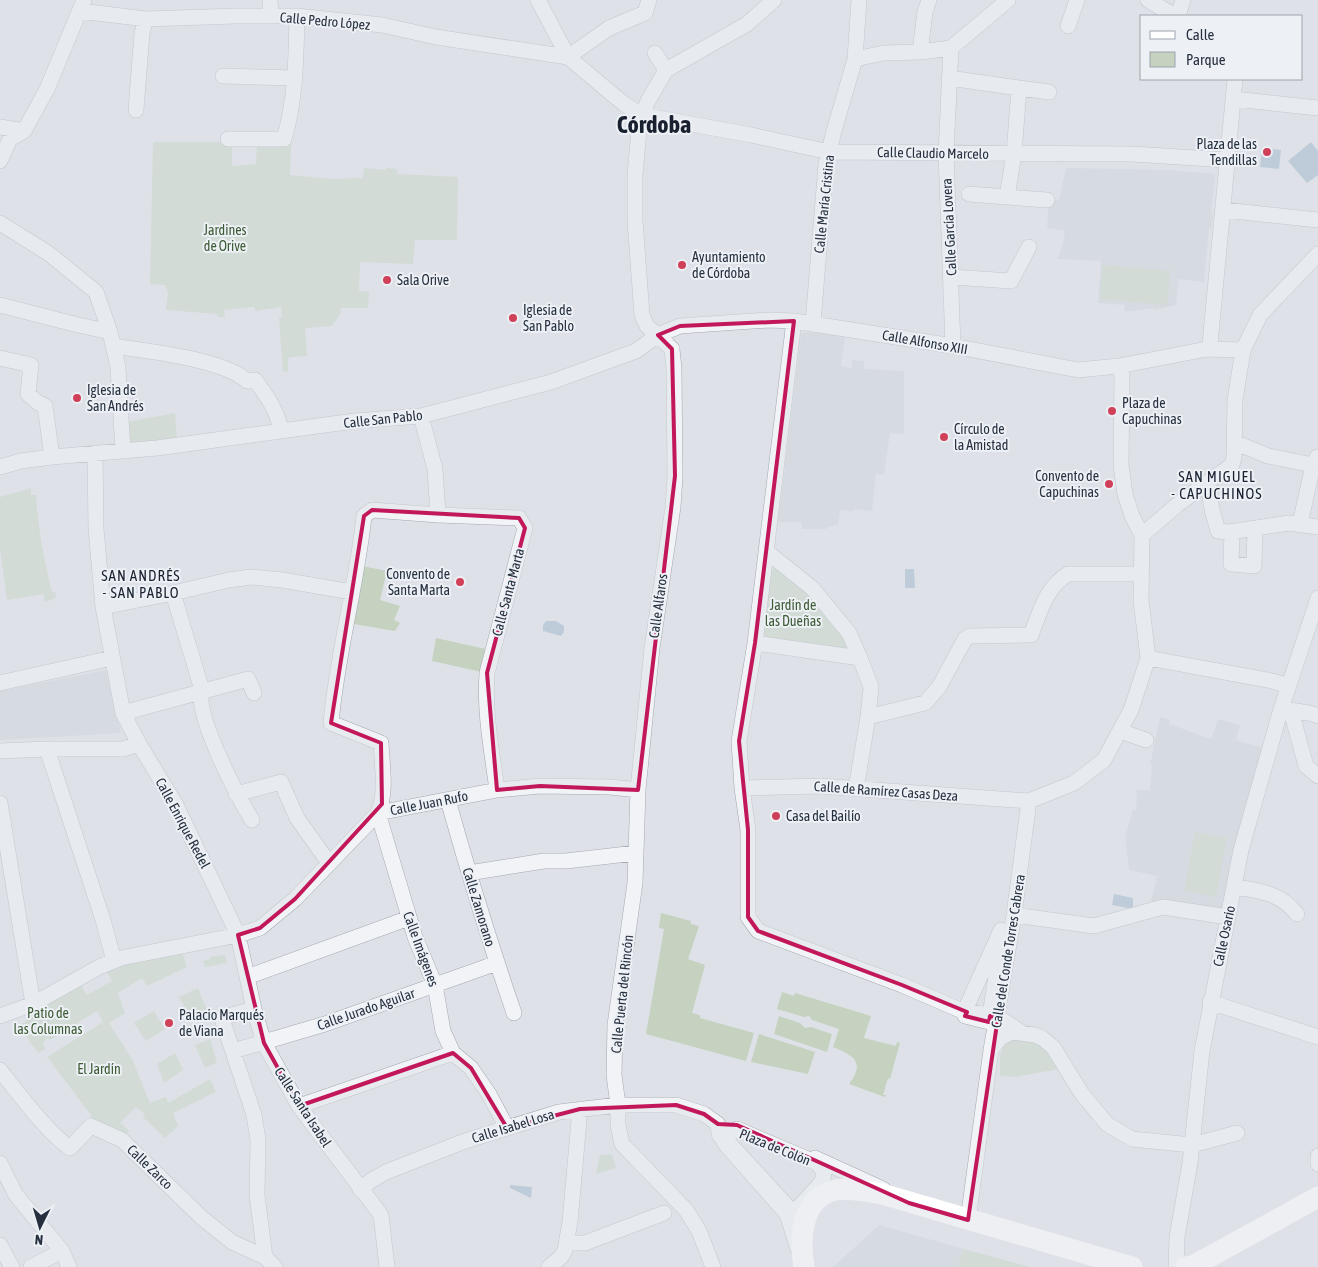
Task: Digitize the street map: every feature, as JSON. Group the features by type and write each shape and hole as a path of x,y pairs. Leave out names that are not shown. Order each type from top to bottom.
{"main road":[{"name":"Plaza de Colón","path":"803,1267 802,1228 810,1209 826,1193 837,1189 864,1191 1132,1267"},
{"path":"1187,1267 1318,1197"}],"street":[{"path":"270,0 271,16"},
{"path":"538,0 568,56 624,104 642,115"},
{"path":"655,53 666,70 747,24 774,0"},
{"name":"Calle María Cristina","path":"813,323 826,164 856,59 859,0"},
{"path":"920,52 925,12 929,0"},
{"path":"856,59 884,53 920,52 951,48 1008,0"},
{"path":"1068,26 1078,0"},
{"path":"1148,0 1174,15"},
{"path":"1176,15 1182,0"},
{"path":"0,161 10,139 24,131 47,89 82,3"},
{"name":"Calle Pedro López","path":"82,3 146,19 297,16 382,26 568,56"},
{"path":"568,56 609,28 647,7"},
{"path":"228,139 284,139 291,116 297,16"},
{"path":"136,110 142,33 146,19"},
{"name":"Calle García Lovera","path":"951,48 946,153 952,276 953,346"},
{"name":"Calle Alfaros","path":"635,883 638,790 652,648 673,507 675,476 674,369 672,349 647,326 642,315 635,220 635,174 642,115 654,89 666,70"},
{"path":"223,76 294,78"},
{"path":"949,78 1049,92"},
{"path":"1207,349 1210,344 1236,80"},
{"path":"1007,197 1014,154 1019,88"},
{"path":"1234,99 1318,108"},
{"name":"Calle Claudio Marcelo","path":"642,115 830,152 1132,154 1228,160"},
{"path":"0,127 24,131"},
{"path":"947,193 1047,200"},
{"path":"1224,210 1318,220"},
{"path":"0,222 48,252 96,292 118,367 123,451"},
{"path":"952,276 1011,281 1029,247"},
{"path":"1142,535 1176,504 1232,465 1234,457 1235,400 1243,350 1260,315 1318,254"},
{"path":"0,305 74,324 111,339 199,360 240,375 247,381 256,380 268,398 279,421 281,431"},
{"path":"794,321 755,643 739,740 742,788 748,830 748,917 758,931 902,985 967,1012"},
{"name":"Calle Alfonso XIII","path":"658,335 680,326 768,325 794,321 953,346 1078,370 1119,366 1207,349 1243,350"},
{"name":"Calle San Pablo","path":"0,467 21,461 52,457 157,448 354,421 420,416 551,382 632,352 658,335"},
{"path":"0,358 31,365 28,394 45,406 52,457"},
{"path":"1029,801 1074,784 1104,760 1131,710 1148,658 1141,600 1142,535 1132,516 1125,494 1121,465 1122,376 1119,366"},
{"path":"420,416 435,469 438,515"},
{"path":"1234,438 1268,456 1316,459 1300,524"},
{"name":"Calle Enrique Redel","path":"95,453 96,529 103,607 123,713 139,744 176,805 238,936"},
{"path":"1205,484 1218,531 1232,532 1288,523 1318,527"},
{"name":"Calle Santa Marta","path":"378,813 382,804 383,769 381,743 331,723 334,692 360,549 364,516 372,510 519,518 525,528 487,673 486,693 497,790"},
{"path":"1232,532 1232,564 1254,566 1255,528"},
{"path":"766,551 812,588 848,633 871,687 868,718 856,789"},
{"path":"868,718 925,703 939,687 965,639 970,636 1031,635 1044,598 1060,579 1068,574 1141,574"},
{"path":"103,607 229,580 252,577 352,592"},
{"path":"173,593 202,690 200,696 207,725 236,794 252,820"},
{"name":"Calle Osario","path":"1187,1267 1177,1237 1192,1145 1202,1050 1210,1002 1241,850 1286,710 1289,686 1311,642 1318,598"},
{"path":"755,643 860,658"},
{"path":"0,683 112,658"},
{"path":"1148,658 1272,681 1289,686"},
{"path":"123,713 248,679 254,694"},
{"path":"1286,710 1318,716"},
{"path":"1286,710 1298,733 1306,766 1318,776"},
{"path":"1120,731 1146,740"},
{"path":"0,751 123,749 139,744"},
{"path":"47,749 103,920 114,961"},
{"path":"236,794 281,782 297,818 329,863"},
{"name":"Calle Juan Rufo","path":"0,1016 33,1004 121,958 238,936 260,928 308,886 378,813 497,790 540,786 610,787 638,790"},
{"name":"Calle de Ramírez Casas Deza","path":"742,788 820,786 1029,801"},
{"name":"Calle Zamorano","path":"448,800 469,873 514,1013"},
{"name":"Calle del Conde Torres Cabrera","path":"968,1220 994,1016 1014,915 1029,801"},
{"path":"0,803 33,1004"},
{"name":"Calle Imágenes","path":"378,813 409,918 435,984 444,1030 453,1053 471,1068 489,1094 507,1128"},
{"path":"469,873 544,861 566,861 636,853"},
{"name":"Calle Puerta del Rincón","path":"635,883 615,1025 614,1075 618,1105 618,1124 622,1144 639,1161 672,1209 686,1210 699,1231 713,1267"},
{"path":"1234,887 1269,893 1285,902 1296,914"},
{"path":"1014,915 1094,926 1163,907 1228,917"},
{"path":"247,976 409,918"},
{"path":"1001,930 1003,931 994,1016 989,1022 965,1016 966,1008 1001,930"},
{"name":"Calle Santa Isabel","path":"238,936 247,976 250,1009 261,1044 299,1106 360,1189 382,1215 384,1266"},
{"name":"Calle Jurado Aguilar","path":"233,1053 497,963"},
{"path":"1210,1002 1318,1037"},
{"path":"233,1053 231,1059 220,1023 222,1015 246,1008 250,1009"},
{"path":"994,1016 1021,1032"},
{"path":"991,1050 1004,1035 1012,1032 1035,1034 1048,1042 1082,1094 1107,1124 1132,1139 1192,1145 1237,1133"},
{"path":"233,1053 254,1115 258,1140 257,1195 266,1264"},
{"path":"299,1106 453,1053"},
{"name":"Calle Zarco","path":"0,1070 45,1124 70,1148 91,1126 122,1140 202,1218 232,1242 266,1264"},
{"name":"Calle Isabel Losa","path":"360,1189 386,1172 465,1141 559,1112 618,1105 676,1106"},
{"name":"Plaza de Colón","path":"676,1106 704,1114 718,1124 719,1134 726,1144 787,1214 803,1267"},
{"path":"549,1267 561,1257 567,1243 580,1109"},
{"name":"Plaza de Colón","path":"718,1124 726,1122 737,1125 866,1181 909,1203"},
{"name":"Plaza de Colón","path":"741,1131 817,1164 824,1172 823,1180 798,1208 790,1209 731,1146 728,1138 729,1133 741,1131"},
{"path":"1318,1156 1318,1164"},
{"path":"0,1163 16,1195 62,1251 70,1267"},
{"path":"567,1243 585,1243 672,1209"},
{"path":"0,1245 12,1267"},
{"path":"31,1267 62,1251"}],"highlighted area":[{"path":"794,321 755,643 739,741 748,830 748,917 758,931 902,985 967,1012 965,1016 989,1022 990,1016 998,1017 968,1220 909,1203 737,1125 718,1124 704,1114 676,1105 580,1109 507,1128 471,1068 453,1053 299,1106 264,1043 238,935 260,928 295,899 382,804 381,743 331,723 364,516 372,510 519,518 525,528 487,673 497,790 540,786 638,790 675,476 672,349 658,335 680,326"}],"shaded area":[{"path":"1066,168 1169,170 1215,174 1211,213 1213,213 1211,228 1209,228 1204,282 1179,279 1176,305 1154,310 1154,308 1124,312 1125,305 1098,303 1101,261 1058,259 1065,231 1047,228 1049,199 1059,200"},
{"path":"825,331 833,332 833,335 845,337 841,366 852,368 852,360 864,361 864,369 904,371 904,434 890,433 884,475 876,474 872,511 840,510 838,525 827,527 827,529 802,529 801,522 778,522 801,335 804,332 825,334"},
{"path":"106,670 121,733 0,740 0,691"},
{"path":"1160,717 1170,720 1169,724 1211,739 1218,719 1240,725 1236,740 1266,749 1225,913 1151,901 1157,876 1129,870 1125,837 1133,810 1136,810 1137,790 1150,790 1152,765 1150,765"},
{"path":"879,1225 964,1249 958,1267 833,1267"}],"green space":[{"name":"Jardines de Orive","path":"153,142 232,142 232,166 256,164 257,142 291,142 290,175 331,179 363,178 364,168 386,170 386,168 397,169 397,174 458,177 457,240 415,240 413,264 360,262 359,291 369,292 368,308 341,308 340,314 332,326 305,328 307,356 290,357 288,359 288,371 283,372 279,318 282,317 281,307 255,311 254,307 224,310 225,317 218,317 218,314 166,310 168,293 165,285 150,284"},
{"path":"1103,265 1170,271 1167,305 1100,299"},
{"path":"175,413 177,440 130,446 128,422"},
{"path":"31,488 31,495 36,495 44,556 52,592 55,592 56,598 45,602 43,594 7,600 0,549 0,497"},
{"path":"362,566 387,571 380,600 400,606 394,620 400,623 395,631 348,623"},
{"name":"Jardín de las Dueñas","path":"776,567 810,590 841,634 851,652 762,636 771,571"},
{"path":"436,638 490,650 486,673 432,661"},
{"path":"1195,832 1227,838 1216,897 1184,891"},
{"path":"661,913 691,921 691,924 699,926 688,959 705,965 692,1013 700,1015 700,1018 754,1033 746,1061 646,1034 664,929 659,928"},
{"path":"182,952 187,967 147,986 142,978 118,993 125,1013 109,1023 132,1059 150,1103 166,1097 168,1103 210,1079 216,1092 173,1113 178,1126 165,1138 143,1117 145,1114 136,1107 120,1123 129,1131 122,1137 90,1120 91,1115 47,1057 103,1022 97,1011 50,1040 48,1038 43,1042 45,1049 38,1053 19,1026 29,1019 25,1011 81,985 87,995 112,981 105,969"},
{"path":"225,955 227,963 205,967 203,961 210,959 210,957"},
{"path":"198,988 209,1015 193,1021 179,997"},
{"path":"782,992 794,996 795,993 871,1016 864,1038 896,1046 897,1042 900,1043 890,1079 888,1078 883,1095 886,1095 885,1097 849,1084 854,1076 857,1065 851,1056 833,1047 839,1029 812,1020 809,1016 804,1017 777,1009"},
{"path":"154,1011 165,1029 146,1041 134,1023"},
{"path":"779,1016 800,1023 805,1028 811,1027 832,1034 827,1052 774,1034"},
{"path":"759,1034 815,1052 808,1074 751,1062"},
{"path":"1016,1037 1043,1043 1059,1069 1015,1077 1000,1076 1002,1049"},
{"path":"210,1039 217,1063 205,1068 195,1045"},
{"path":"175,1053 183,1070 164,1083 157,1064"},
{"path":"612,1154 616,1168 596,1174 600,1155"},
{"path":"964,1249 1030,1267 958,1267"}],"water":[{"path":"1311,142 1318,151 1318,175 1307,183 1288,161"},
{"path":"1262,148 1281,150 1279,169 1260,167"},
{"path":"905,569 914,569 915,588 905,588"},
{"path":"546,621 556,621 564,626 564,632 561,636 543,631 543,625"},
{"path":"1114,894 1133,898 1133,909 1112,905"},
{"path":"510,1185 532,1187 531,1198 510,1188"}],"place":[{"name":"Plaza de las Tendillas","path":"1267,152"},
{"name":"Ayuntamiento de Córdoba","path":"682,265"},
{"name":"Sala Orive","path":"387,280"},
{"name":"Iglesia de San Pablo","path":"513,318"},
{"name":"Iglesia de San Andrés","path":"77,398"},
{"name":"Plaza de Capuchinas","path":"1112,411"},
{"name":"Círculo de la Amistad","path":"944,437"},
{"name":"Convento de Capuchinas","path":"1109,484"},
{"name":"Convento de Santa Marta","path":"460,582"},
{"name":"Casa del Bailío","path":"776,816"},
{"name":"Palacio Marqués de Viana","path":"169,1023"}],"district":[{"name":"Córdoba","path":"654,124"},
{"name":"SAN MIGUEL - CAPUCHINOS","path":"1217,484"},
{"name":"SAN ANDRÉS - SAN PABLO","path":"141,584"}],"park label":[{"name":"Patio de las Columnas","path":"48,1022"},
{"name":"El Jardín","path":"99,1069"}]}
